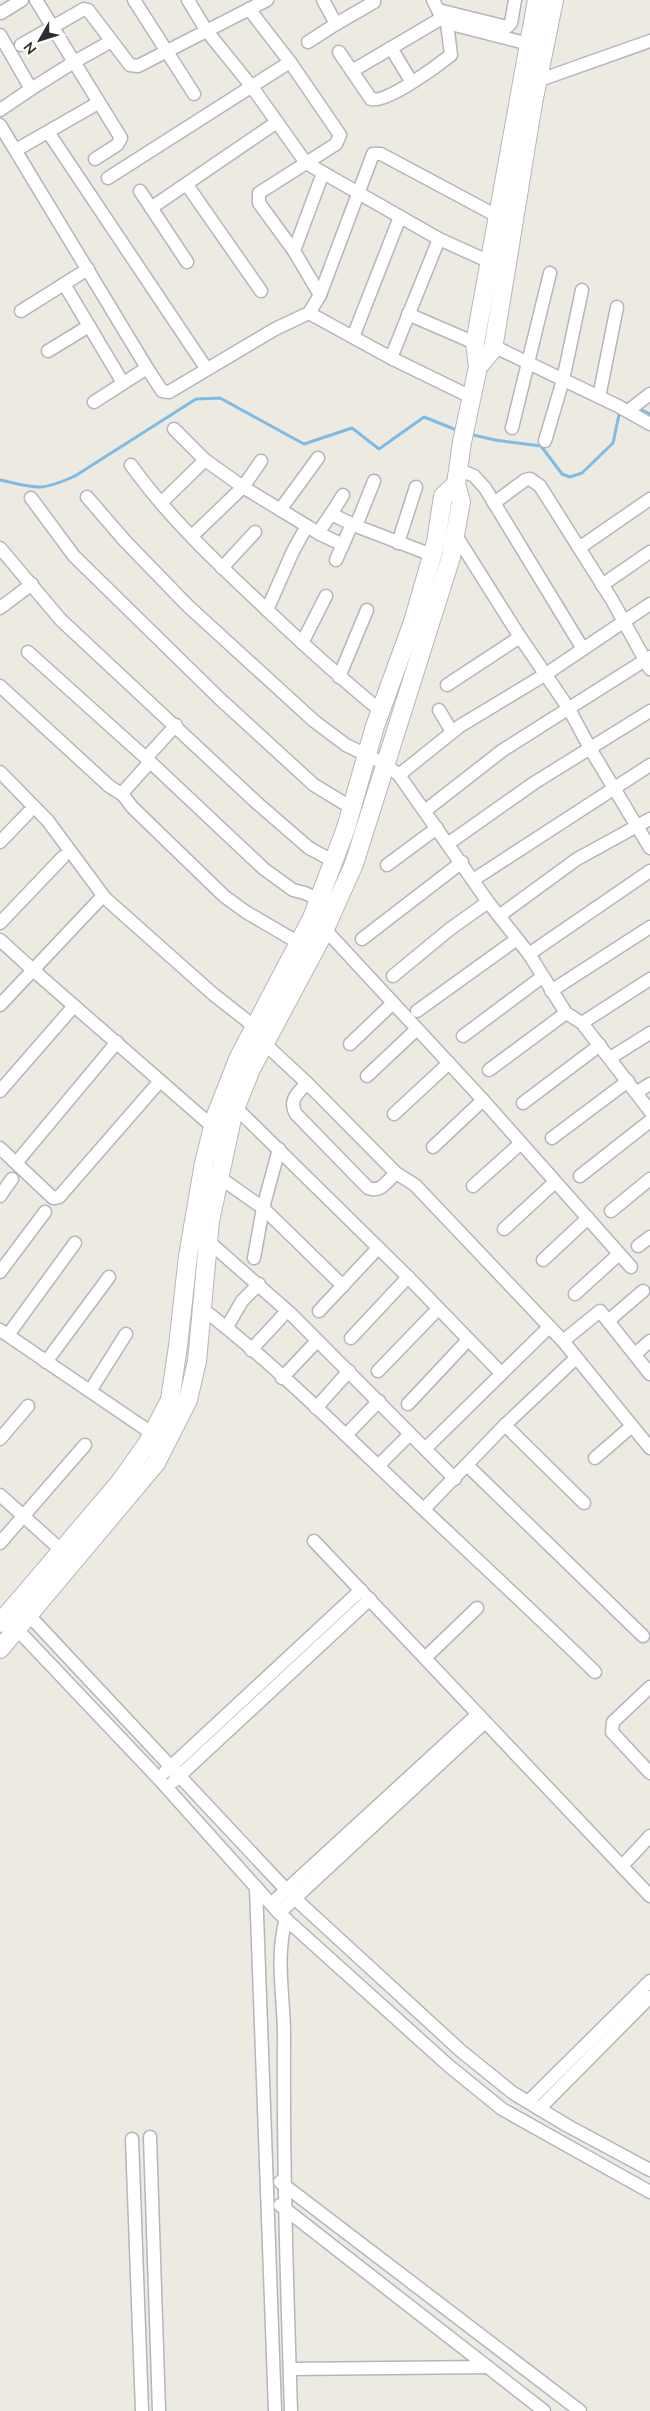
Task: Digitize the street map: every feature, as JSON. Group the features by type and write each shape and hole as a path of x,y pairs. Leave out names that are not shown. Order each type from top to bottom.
{"main road":[{"path":"478,367 493,346 536,46 537,0"},
{"path":"536,46 554,0"},
{"path":"23,1609 61,1550 120,1482 153,1434 170,1400 188,1256 204,1162 213,1127 265,1044 319,924 354,864 448,565 455,534 462,502 457,476 465,422 478,367 475,343 497,216 530,79"},
{"path":"5,1631 156,1463 172,1435 188,1400 196,1361 208,1241 239,1057 299,943 319,924 319,900 352,808 381,711 413,622 432,555 443,496 457,476"}],"street":[{"path":"1,13 22,0"},
{"path":"36,0 121,138 117,145 95,159"},
{"path":"134,0 194,94"},
{"path":"188,0 206,30 252,87 306,163 439,239 490,262"},
{"path":"323,0 336,24"},
{"path":"352,70 390,48 440,13 507,27 511,23 515,0"},
{"path":"10,52 84,9 88,10 130,65 138,66 263,1"},
{"path":"308,42 375,1"},
{"path":"249,8 290,62 340,136 336,144 262,190 257,197 259,203 294,251 320,295"},
{"path":"440,13 536,46"},
{"path":"339,52 373,100 382,100 411,81 425,75 451,55 440,13"},
{"path":"0,35 31,89"},
{"path":"530,79 650,41"},
{"path":"0,110 74,62 108,43"},
{"path":"390,48 411,81"},
{"path":"108,178 290,62"},
{"path":"16,150 98,103"},
{"path":"151,208 277,122"},
{"path":"0,126 165,393 275,328 309,313 320,295 359,194 371,157 377,153 497,216"},
{"path":"48,132 206,368"},
{"path":"294,251 323,173"},
{"path":"187,185 261,291"},
{"path":"140,191 187,262"},
{"path":"353,337 400,217"},
{"path":"391,358 439,239"},
{"path":"21,311 88,269"},
{"path":"512,428 550,273"},
{"path":"64,284 123,383"},
{"path":"545,441 564,380 582,290"},
{"path":"599,397 617,307"},
{"path":"309,313 391,358 471,397"},
{"path":"408,314 475,343"},
{"path":"48,351 89,326"},
{"path":"493,346 599,397 628,408 650,424"},
{"path":"94,402 148,368"},
{"path":"628,408 650,394"},
{"path":"174,429 205,460 243,487 318,533 343,545"},
{"path":"280,510 318,458"},
{"path":"161,503 205,460"},
{"path":"192,536 243,487 261,461"},
{"path":"131,465 161,503 222,568 339,677 381,711"},
{"path":"457,476 480,481 583,649"},
{"path":"426,810 503,750 648,662 579,548 535,481 525,480 494,503"},
{"path":"336,560 374,481"},
{"path":"398,543 416,487"},
{"path":"318,533 343,495"},
{"path":"87,497 125,541 188,606 314,721 346,745 385,764 399,775 426,810 488,902 529,954 566,1013 582,1023 650,1111"},
{"path":"31,498 74,556 220,699 314,785 352,808"},
{"path":"579,548 650,499"},
{"path":"331,514 398,543 432,555"},
{"path":"268,610 293,551 307,526"},
{"path":"222,568 255,532"},
{"path":"455,534 520,637 570,709 590,750 650,848"},
{"path":"1,550 61,620 176,725 256,803 309,848 333,861"},
{"path":"602,585 650,552"},
{"path":"0,608 32,584"},
{"path":"302,643 326,596"},
{"path":"399,775 452,732 546,674 650,604"},
{"path":"339,677 366,610"},
{"path":"447,685 520,637"},
{"path":"28,652 148,760 264,869 293,890 319,900"},
{"path":"0,686 109,786 123,795 132,807 224,896 246,912 299,943"},
{"path":"439,710 452,732"},
{"path":"449,843 534,783 650,711"},
{"path":"123,795 176,725"},
{"path":"473,880 650,765"},
{"path":"0,772 48,821 105,898 213,994 254,1027"},
{"path":"0,842 28,813"},
{"path":"499,916 577,859 637,828 650,819"},
{"path":"387,865 437,828"},
{"path":"0,924 63,858"},
{"path":"362,939 462,862"},
{"path":"529,954 650,872"},
{"path":"0,1005 100,899"},
{"path":"393,976 450,929 488,902"},
{"path":"319,924 483,1100 630,1267"},
{"path":"551,991 650,927"},
{"path":"417,1011 517,939"},
{"path":"0,940 213,1127"},
{"path":"463,1036 542,977"},
{"path":"582,1023 650,979"},
{"path":"350,1044 393,1003"},
{"path":"0,1091 74,1006"},
{"path":"489,1070 566,1013"},
{"path":"367,1076 418,1029"},
{"path":"610,1058 650,1033"},
{"path":"16,1163 117,1042"},
{"path":"265,1044 307,1083 396,1173 415,1185 563,1341 650,1448"},
{"path":"522,1103 600,1045"},
{"path":"394,1114 449,1063"},
{"path":"0,1148 53,1198 59,1197 160,1081"},
{"path":"552,1138 628,1081"},
{"path":"307,1083 294,1098 292,1108 368,1188 372,1190 381,1188 396,1173"},
{"path":"637,1092 650,1084"},
{"path":"433,1147 483,1100"},
{"path":"230,1102 501,1373"},
{"path":"580,1176 650,1121"},
{"path":"474,1186 521,1143"},
{"path":"254,1258 262,1208 278,1149"},
{"path":"219,1177 262,1208 343,1286"},
{"path":"0,1196 12,1179"},
{"path":"610,1211 650,1179"},
{"path":"504,1229 556,1182"},
{"path":"0,1272 45,1212"},
{"path":"543,1260 588,1218"},
{"path":"638,1246 650,1237"},
{"path":"208,1241 287,1310 455,1479"},
{"path":"75,1243 4,1332 153,1434"},
{"path":"319,1311 378,1248"},
{"path":"575,1294 619,1254"},
{"path":"46,1362 109,1277"},
{"path":"351,1338 408,1278"},
{"path":"227,1327 242,1301 259,1284"},
{"path":"608,1321 643,1291"},
{"path":"200,1307 227,1327 346,1435 510,1588 595,1672"},
{"path":"378,1371 438,1309"},
{"path":"251,1350 287,1310"},
{"path":"563,1341 600,1311 650,1374"},
{"path":"424,1449 549,1327"},
{"path":"90,1391 126,1334"},
{"path":"408,1404 468,1340"},
{"path":"282,1378 317,1341"},
{"path":"636,1354 650,1341"},
{"path":"424,1509 505,1425 576,1358"},
{"path":"316,1408 349,1372"},
{"path":"346,1435 379,1401"},
{"path":"0,1439 28,1406"},
{"path":"505,1425 584,1503"},
{"path":"595,1458 632,1426"},
{"path":"378,1466 410,1434"},
{"path":"0,1544 86,1445"},
{"path":"467,1465 643,1636"},
{"path":"0,1495 61,1550"},
{"path":"314,1541 650,1896"},
{"path":"163,1784 361,1590"},
{"path":"175,1771 370,1599"},
{"path":"425,1658 477,1608"},
{"path":"23,1609 290,1894 461,2051 513,2093 650,2170"},
{"path":"5,1631 163,1784 279,1912 449,2066 502,2109 650,2192"},
{"path":"649,1769 612,1732 611,1727 613,1722 650,1687"},
{"path":"292,2411 284,2207 284,2034 279,1912 290,1894 482,1718"},
{"path":"622,1866 650,1836"},
{"path":"256,1887 275,2411"},
{"path":"534,2106 650,1981"},
{"path":"534,2106 650,1997"},
{"path":"150,2137 159,2411"},
{"path":"132,2139 142,2411"},
{"path":"267,2174 284,2184 580,2411"},
{"path":"268,2196 544,2411"},
{"path":"290,2369 488,2367"}],"waterway":[{"path":"0,480 38,487 63,481 75,476 196,399 220,398 304,444 352,428 379,449 424,417 459,431"},
{"path":"638,408 650,414"},
{"path":"469,434 495,440 541,446 562,474 570,477 582,473 613,443 620,410"}]}
